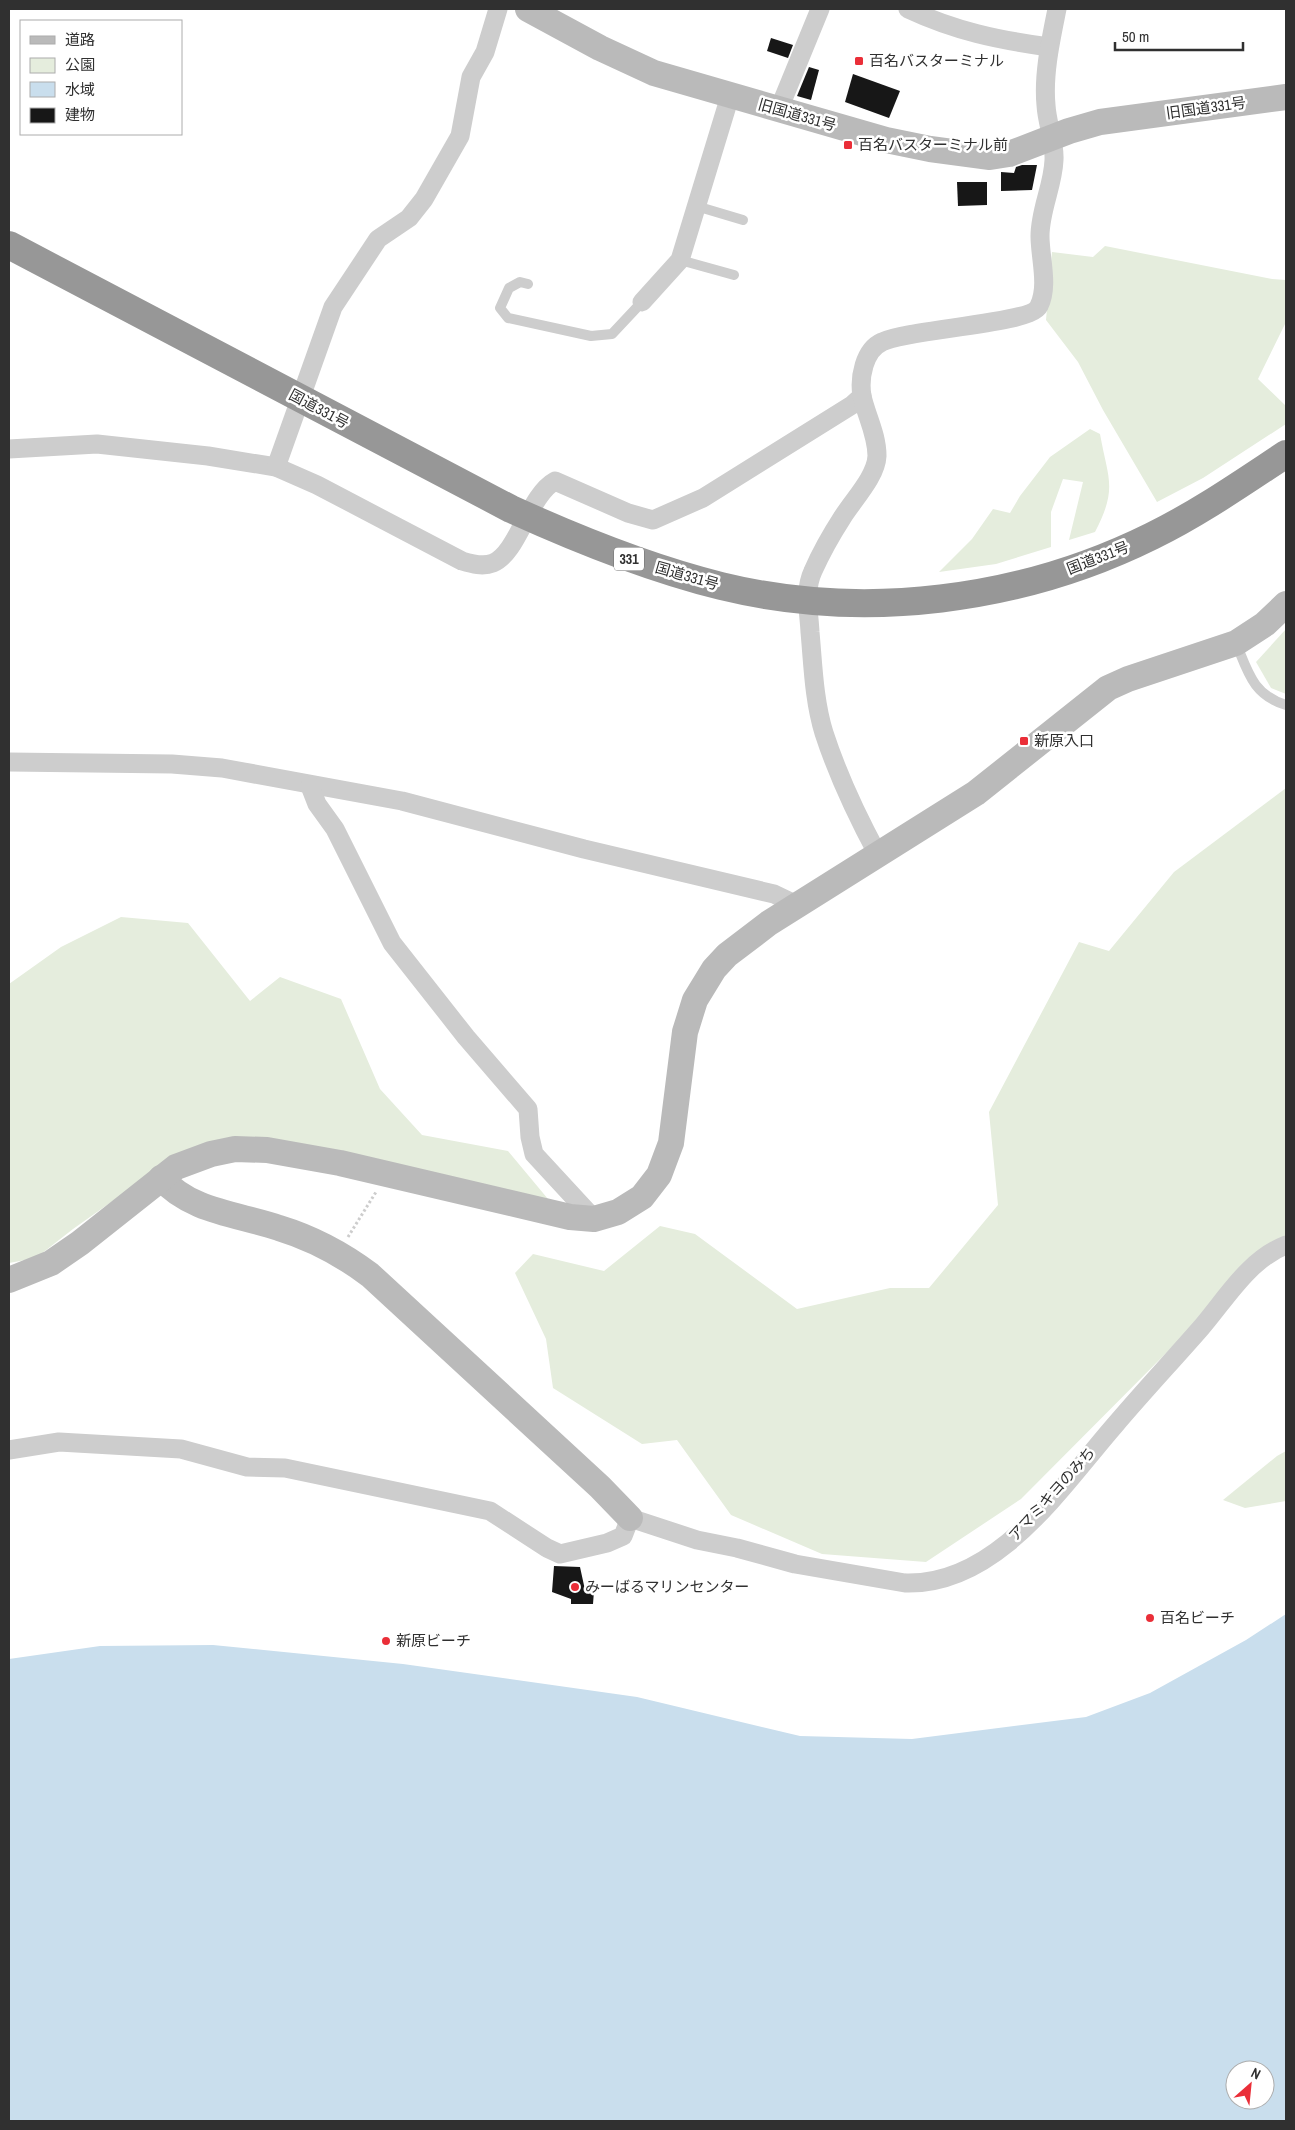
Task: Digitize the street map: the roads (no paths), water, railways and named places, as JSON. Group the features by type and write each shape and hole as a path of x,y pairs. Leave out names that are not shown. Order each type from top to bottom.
{"highway":[{"name":"国道331号","path":"9,245 528,517 593,546 682,576 755,593 807,599 890,603 972,594 1046,578 1125,549 1152,536 1208,504 1286,454"}],"street":[{"path":"276,467 302,400 327,322 343,290 378,239 409,218 424,199 460,136 471,77 485,52 498,9"},
{"name":"旧国道331号","path":"528,9 629,62 654,73 886,140 930,149 990,157 1009,154 1069,131 1100,122 1286,97"},
{"path":"779,109 820,9"},
{"path":"908,9 943,17 1000,40 1049,47"},
{"path":"878,855 849,801 823,731 814,678 807,599 812,574 832,534 871,474 877,457 869,412 862,396 863,366 867,356 880,342 930,330 1021,318 1037,311 1043,289 1041,220 1053,170 1054,138 1046,106 1049,47 1057,9"},
{"path":"642,302 680,260 730,96"},
{"path":"9,450 97,444 208,456 276,467 317,485 455,557 473,564 495,562 502,555 528,517 539,494 555,480 628,513 653,520 703,498 852,406 862,396"},
{"path":"9,1280 51,1263 80,1243 176,1167 211,1154 235,1149 267,1150 340,1163 540,1211 594,1219 618,1212 642,1197 659,1175 671,1143 685,1032 695,1000 702,986 727,955 797,905 976,793 1108,688 1128,679 1236,643 1265,624 1286,604"},
{"path":"9,762 222,768 310,786 402,801 584,849 774,894 797,905"},
{"path":"310,786 317,804 335,828 392,943 466,1037 528,1109 530,1137 534,1154 594,1219"},
{"path":"9,1450 59,1442 181,1449 247,1467 285,1468 490,1511 547,1548 560,1554 607,1543 623,1536 630,1518 619,1505 370,1275 338,1254 278,1228 187,1200 170,1189 161,1178"},
{"name":"アマミキヨのみち","path":"630,1518 697,1540 737,1548 795,1564 906,1583 921,1584 956,1576 1018,1535 1202,1327 1232,1288 1257,1264 1286,1245"}],"lane":[{"path":"696,206 743,220"},
{"path":"680,260 734,275"},
{"path":"528,284 520,282 509,288 500,308 508,318 592,336 612,334 642,302"},
{"path":"1236,643 1249,675 1260,691 1271,700 1286,705"}],"water":[{"path":"1286,1614 1286,2121 9,2121 9,1659 100,1646 213,1645 403,1664 637,1697 800,1736 912,1739 1086,1717 1150,1693 1246,1640"}],"place":[{"name":"百名バスターミナル","path":"859,61"},
{"name":"百名バスターミナル前","path":"848,145"},
{"name":"新原入口","path":"1024,741"},
{"name":"みーばるマリンセンター","path":"575,1587"},
{"name":"百名ビーチ","path":"1150,1618"},
{"name":"新原ビーチ","path":"386,1641"}]}
